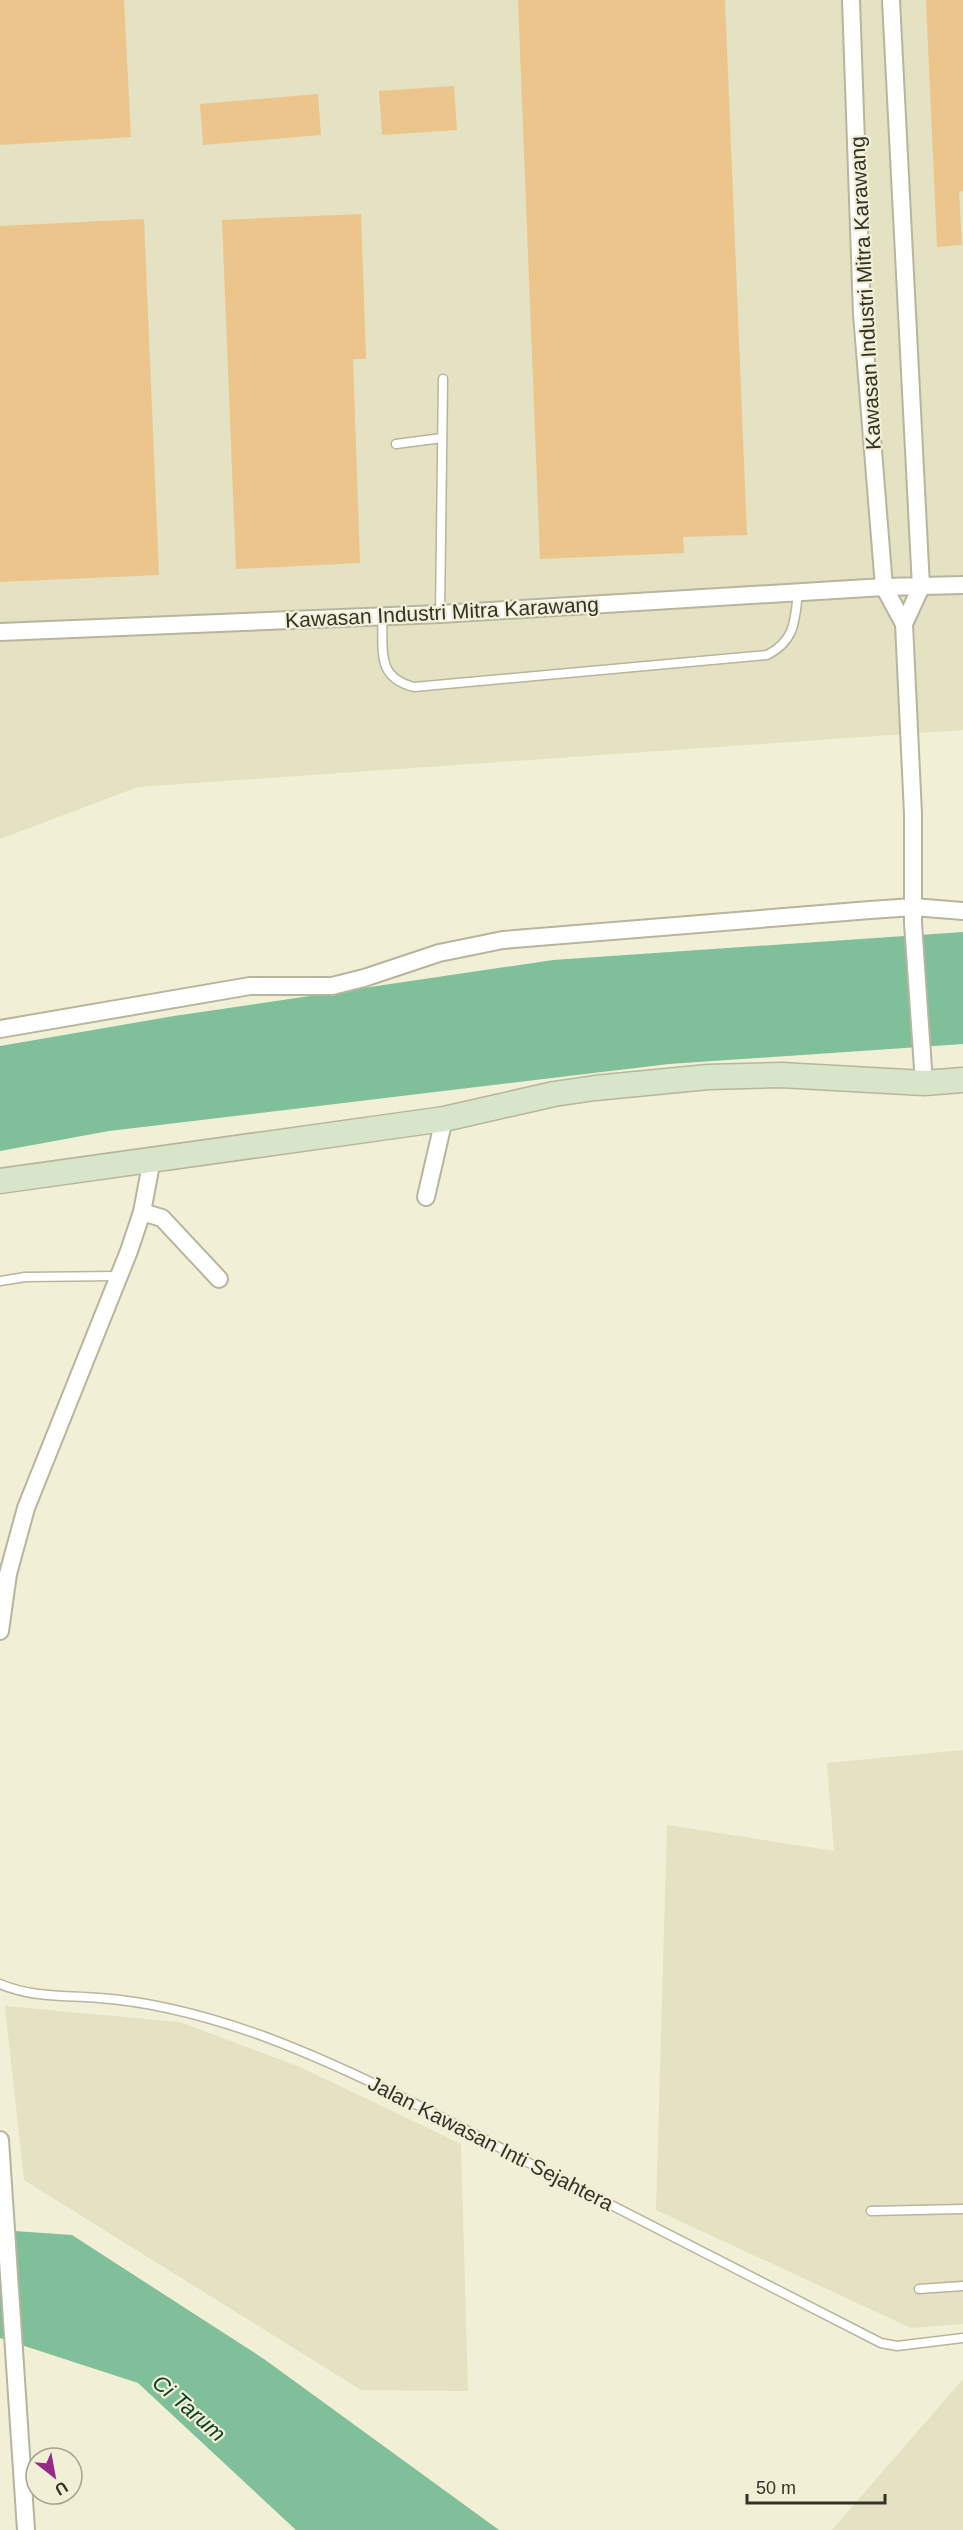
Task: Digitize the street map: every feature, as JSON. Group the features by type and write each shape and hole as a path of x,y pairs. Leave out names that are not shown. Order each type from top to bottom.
{"street":[{"name":"Kawasan Industri Mitra Karawang","path":"851,0 862,314 884,587 904,624 913,814 913,915 920,1051 924,1083"},
{"name":"Kawasan Industri Mitra Karawang","path":"891,0 921,587 904,624"},
{"name":"Kawasan Industri Mitra Karawang","path":"0,632 382,615 440,615 884,587 963,585"},
{"path":"0,1029 250,986 332,986 439,953 503,940 963,911"},
{"path":"0,1181 444,1119 564,1092 708,1077 781,1075 924,1083 963,1080"},
{"path":"426,1197 444,1119"},
{"path":"0,1631 8,1574 26,1508 142,1212 152,1159"},
{"path":"142,1212 162,1218 219,1279"},
{"path":"0,2140 26,2530"}],"lane":[{"path":"440,615 443,379"},
{"path":"396,444 442,438"},
{"path":"382,615 389,676 400,683 414,687 767,655 778,649 794,629 798,592"},
{"path":"0,1281 25,1277 117,1276"},
{"name":"Jalan Kawasan Inti Sejahtera","path":"0,1984 39,1996 99,1998 172,2008 218,2020 265,2037 361,2077 881,2343 897,2346 963,2338"},
{"path":"871,2211 963,2209"},
{"path":"919,2289 963,2286"}],"shaded area":[{"path":"0,0 963,0 963,730 138,787 0,839"},
{"path":"963,1750 963,2324 911,2328 656,2210 667,1825 834,1851 827,1763"},
{"path":"5,2006 180,2022 300,2067 461,2144 468,2391 361,2390 24,2180"},
{"path":"963,2379 963,2530 832,2530"}],"water":[{"path":"963,932 963,1044 669,1064 109,1131 0,1151 0,1046 174,1016 553,960"},
{"name":"Ci Tarum","path":"0,2230 72,2235 264,2359 499,2530 296,2530 138,2383 0,2338"}],"building":[{"path":"0,0 124,0 131,137 0,145"},
{"path":"518,0 725,0 747,535 683,537 684,553 540,559"},
{"path":"926,0 963,0 963,191 959,192 962,245 937,247"},
{"path":"454,86 457,130 382,135 379,91"},
{"path":"318,94 321,135 203,145 200,104"},
{"path":"361,214 366,359 353,359 360,563 236,569 222,220"},
{"path":"144,219 159,575 0,582 0,226"}]}
